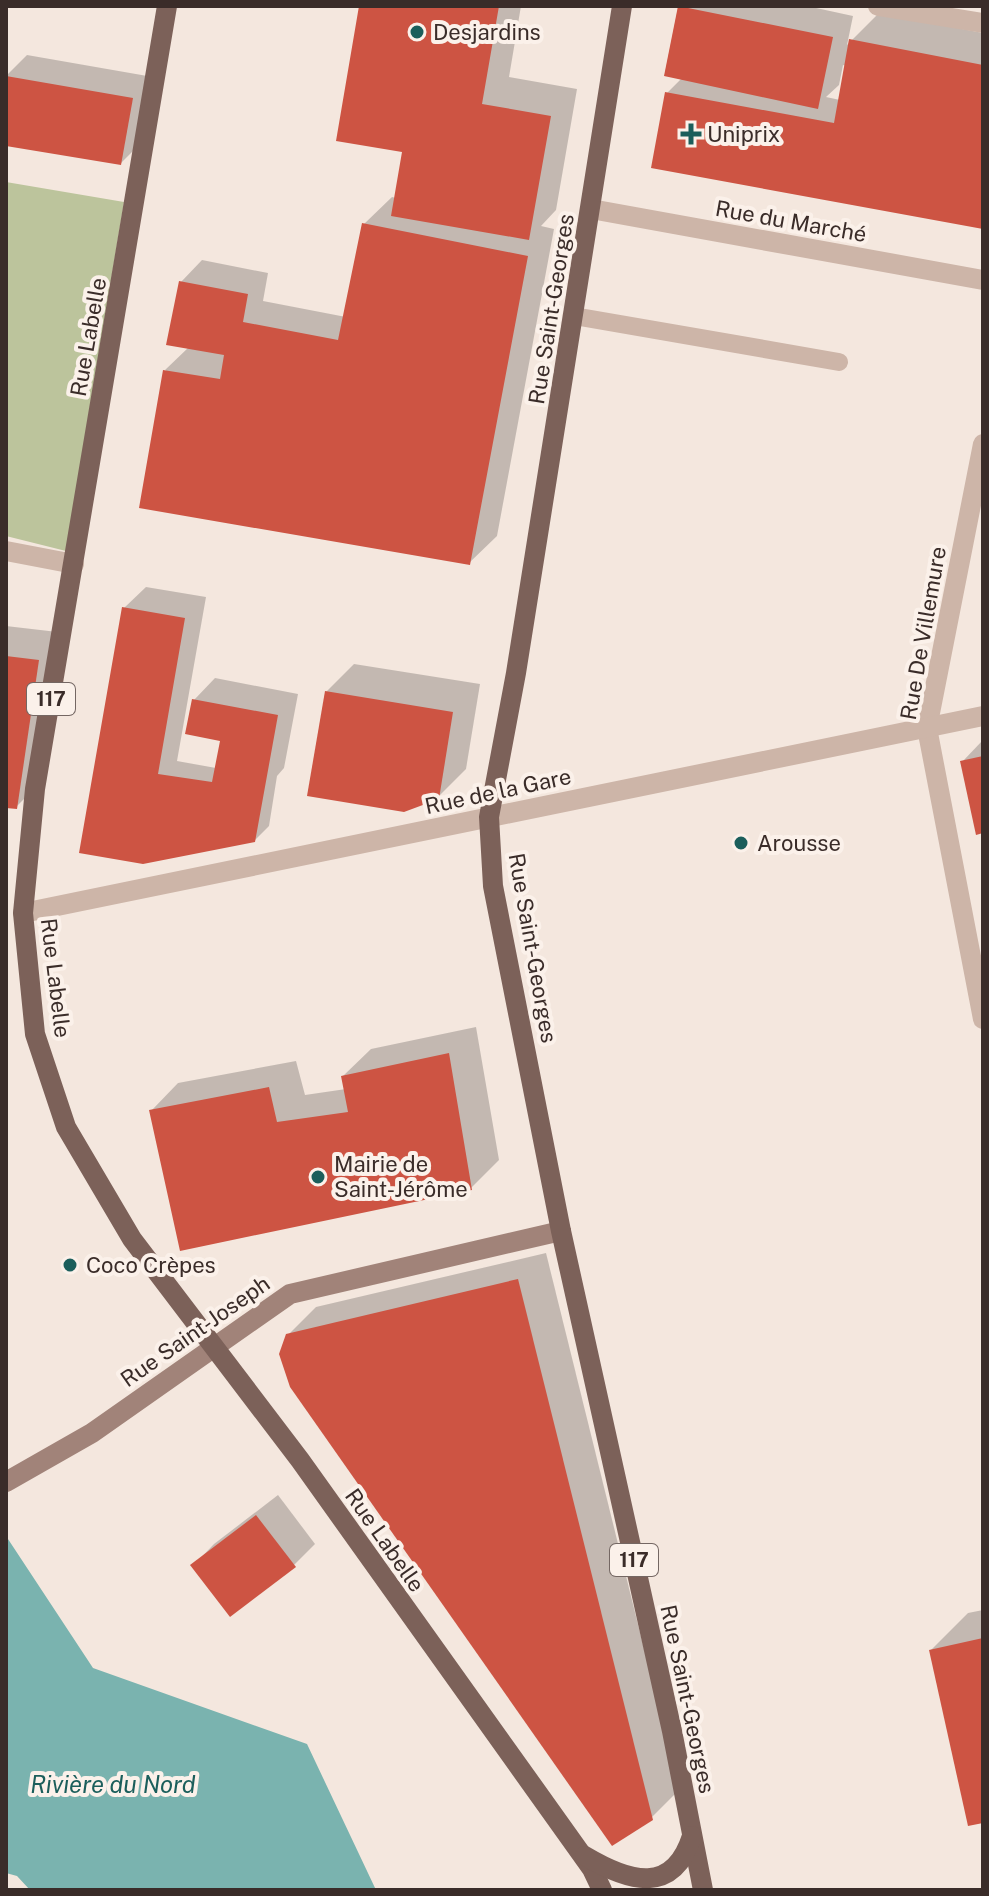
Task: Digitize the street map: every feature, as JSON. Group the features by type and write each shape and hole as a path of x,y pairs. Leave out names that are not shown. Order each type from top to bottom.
{"main road":[{"name":"Rue Labelle","path":"167,6 35,789 23,913 35,1034 66,1127 132,1239 216,1347 582,1854 602,1890"},
{"name":"Rue Saint-Georges","path":"622,6 516,673 489,817 493,886 561,1231 672,1731 703,1890"},
{"path":"582,1854 620,1876 652,1879 674,1872 682,1863 692,1836"}],"street":[{"path":"878,6 983,23"},
{"name":"Rue du Marché","path":"591,209 983,280"},
{"name":"Rue De Villemure","path":"983,444 927,728 983,1019"},
{"path":"6,551 74,564"},
{"name":"Rue de la Gare","path":"23,913 983,716"},
{"name":"Rue Saint-Joseph","path":"10,1480 92,1433 290,1294 561,1231"}],"lane":[{"path":"574,316 839,362"}],"green space":[{"path":"6,182 124,202 66,551 6,536"}],"water":[{"name":"Rivière du Nord","path":"6,1536 93,1668 307,1744 376,1890 30,1890 17,1876 6,1873"}],"building":[{"path":"359,6 499,6 482,104 551,116 529,240 391,216 402,152 336,141"},
{"path":"678,6 833,37 818,109 664,76"},
{"path":"849,39 983,65 983,229 651,168 665,92 834,123"},
{"path":"6,76 133,98 121,165 6,146"},
{"path":"362,223 528,256 470,565 139,508 163,370 220,379 224,355 166,345 179,281 248,294 243,322 338,340"},
{"path":"122,607 185,618 158,774 212,782 220,741 185,734 192,699 278,715 255,842 143,864 79,853"},
{"path":"6,656 39,660 17,809 6,808"},
{"path":"325,691 453,712 439,799 404,812 307,796"},
{"path":"983,756 983,833 976,835 960,761"},
{"path":"449,1053 472,1190 180,1251 149,1110 269,1087 277,1122 348,1112 341,1076"},
{"path":"518,1279 653,1820 612,1846 290,1387 279,1354 286,1334"},
{"path":"256,1515 296,1567 230,1617 190,1565"},
{"path":"983,1638 983,1823 968,1826 929,1650"}],"place":[{"name":"Desjardins","path":"417,32"},
{"name":"Uniprix","path":"691,134"},
{"name":"Arousse","path":"741,843"},
{"name":"Mairie de Saint-Jérôme","path":"318,1177"},
{"name":"Coco Crèpes","path":"70,1265"}]}
